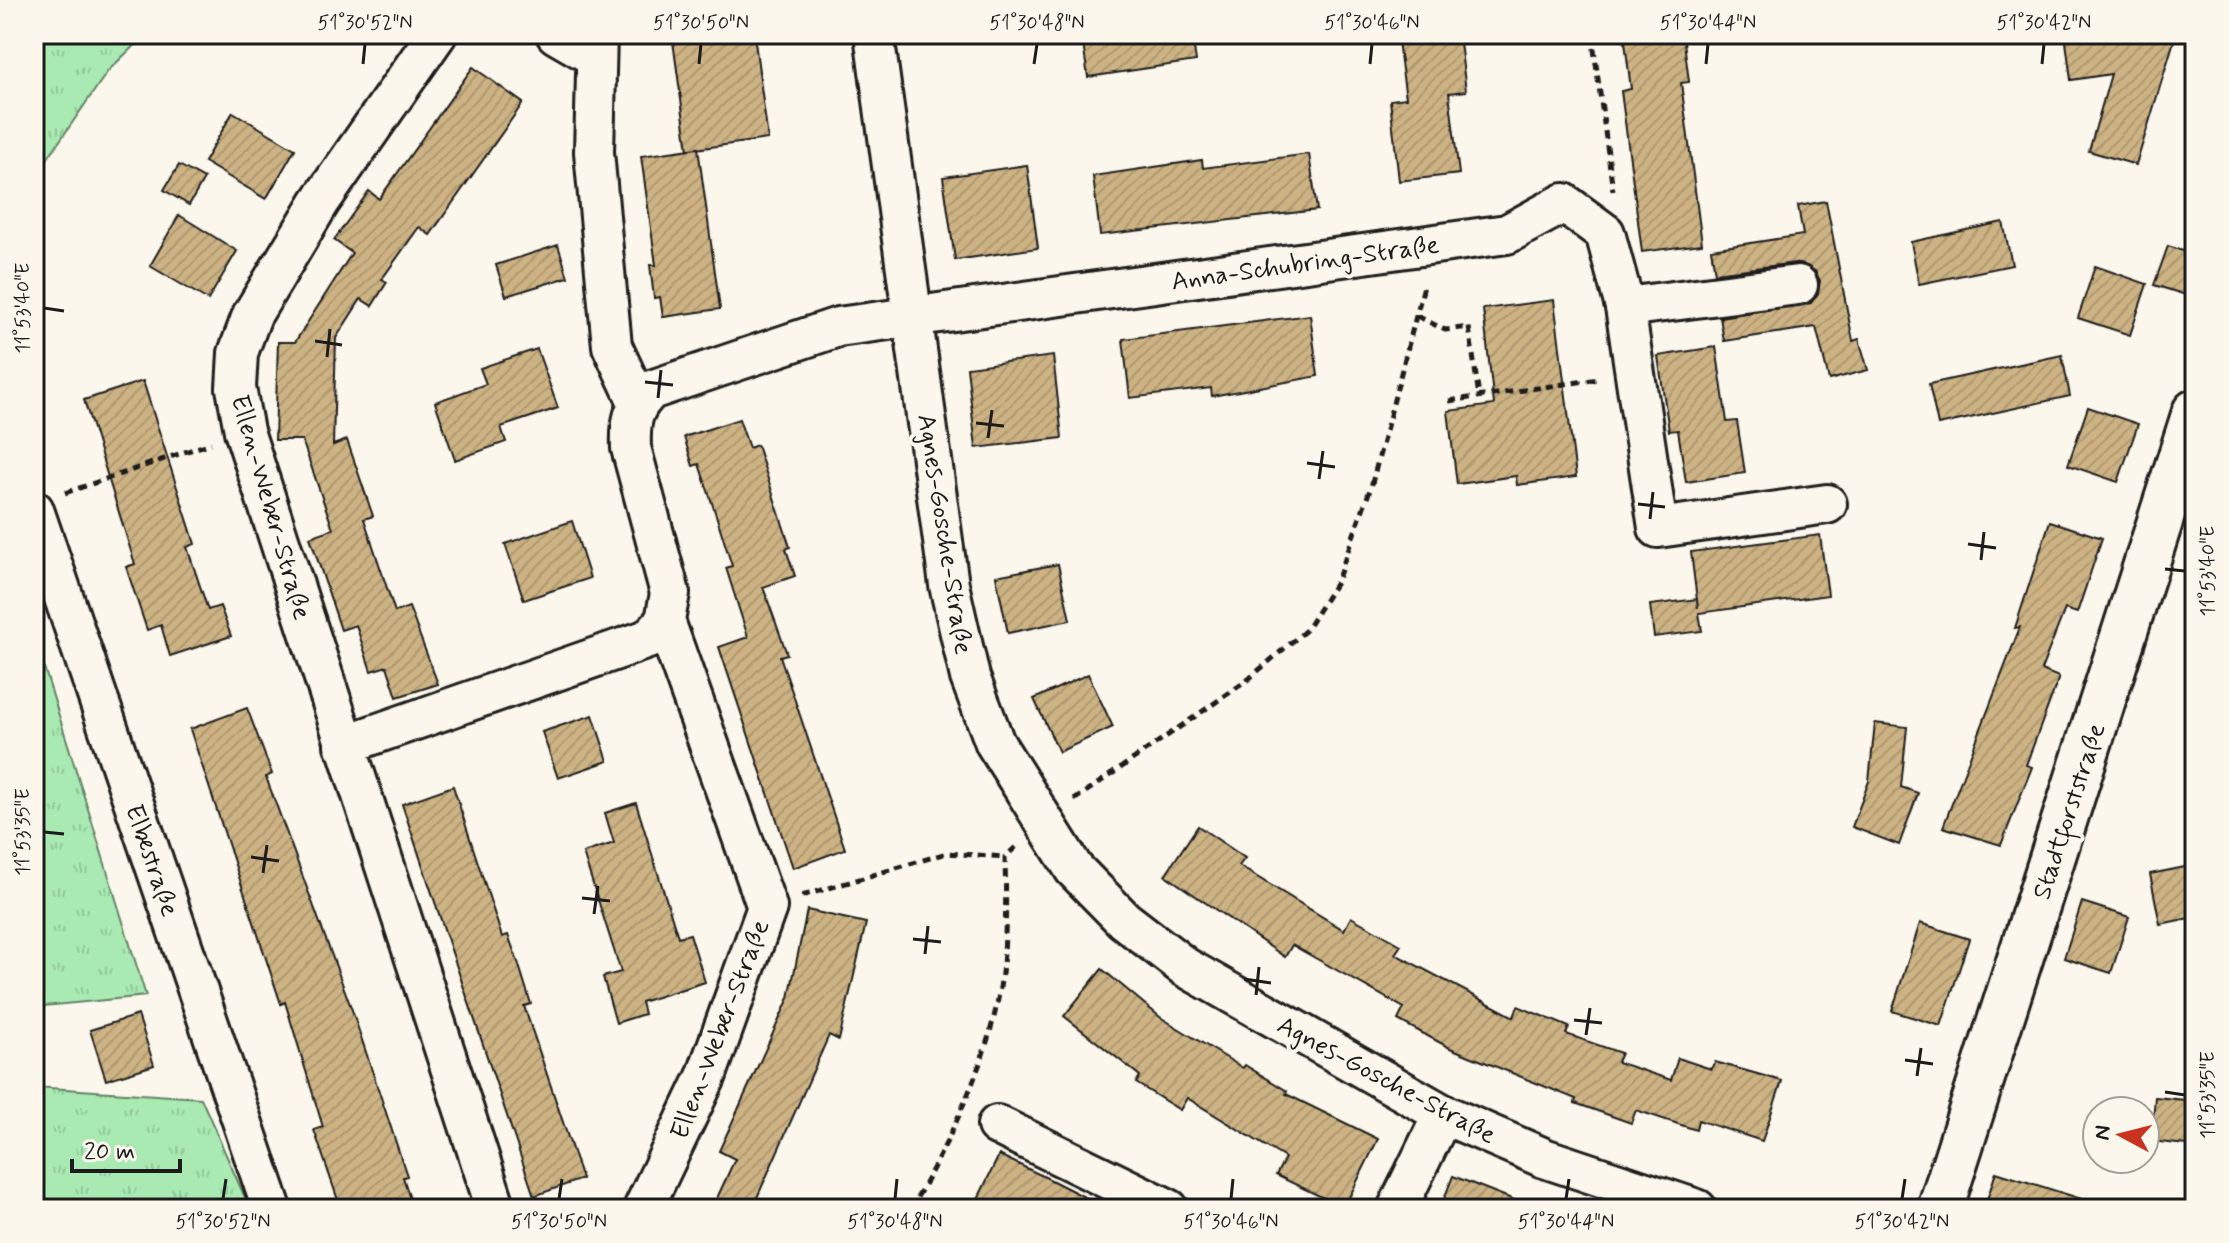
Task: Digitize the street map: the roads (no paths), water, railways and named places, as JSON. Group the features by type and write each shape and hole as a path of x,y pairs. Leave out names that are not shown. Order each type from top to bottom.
{"main road":[{"name":"Stadtforststraße","path":"1940,1209 2195,412"}],"street":[{"name":"Ellen-Weber-Straße","path":"437,34 320,202 252,315 238,353 236,376 244,431 496,1209"},
{"path":"556,34 596,45 594,152 612,346 638,402 651,390 838,327 913,318"},
{"name":"Agnes-Gosche-Straße","path":"874,34 949,585 970,677 995,743 1074,869 1124,920 1185,967 1443,1114 1544,1158 1697,1209"},
{"name":"Anna-Schubring-Straße","path":"913,318 1507,234 1564,203 1605,233 1625,307"},
{"path":"1798,285 1625,307 1658,528 1827,504"},
{"name":"Ellen-Weber-Straße","path":"638,402 630,424 631,448 670,593 665,621 767,907 706,1077 643,1209"},
{"name":"Elbestraße","path":"34,510 272,1209"},
{"path":"344,745 648,639 665,621"},
{"path":"1397,1209 1443,1114"},
{"path":"997,1125 1169,1209"}]}
